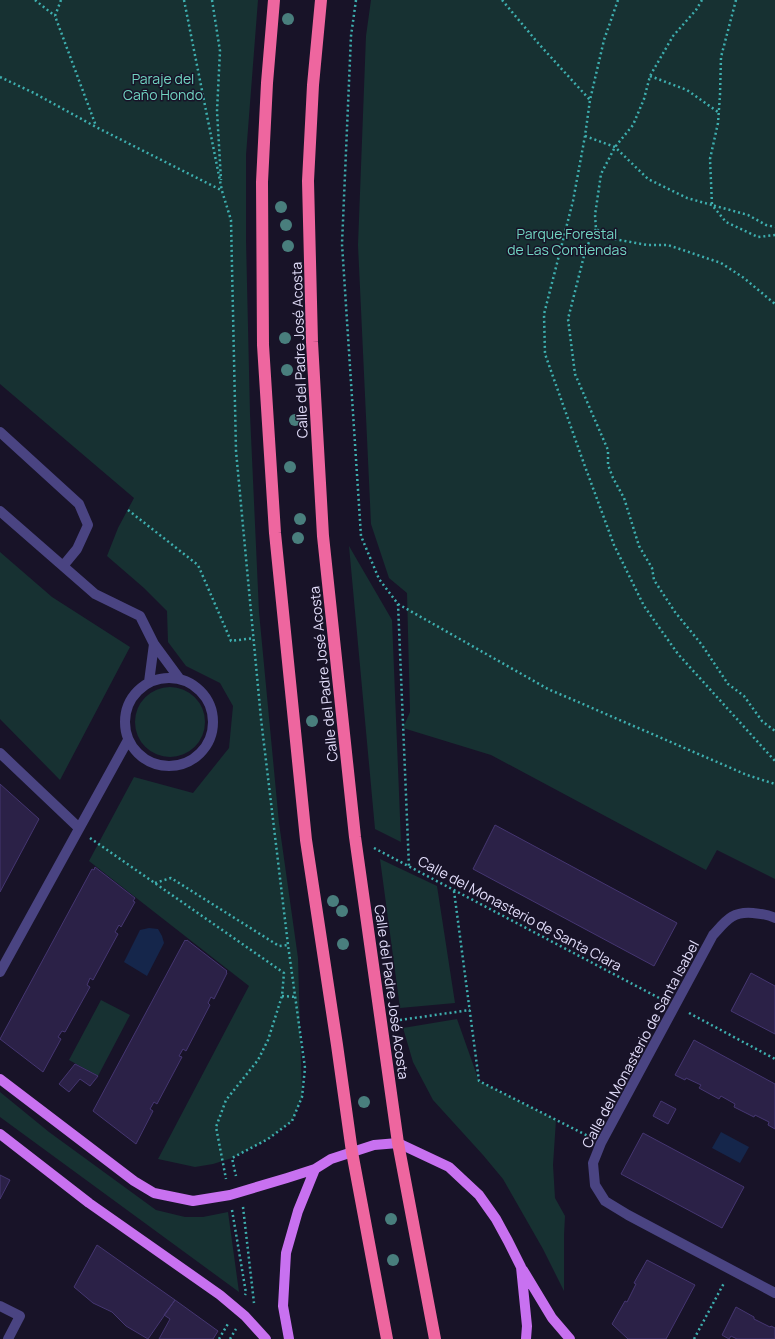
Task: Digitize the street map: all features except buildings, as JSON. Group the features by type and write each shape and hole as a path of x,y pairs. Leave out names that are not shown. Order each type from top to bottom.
{"highway":[{"path":"274,0 267,83 262,189 263,345 275,533 306,840 352,1152 387,1339"},
{"name":"Calle del Padre José Acosta","path":"322,0 313,85 308,181 312,342 323,536 355,837 398,1143 435,1339"}],"main road":[{"path":"0,1079 134,1181 154,1193 193,1201 235,1194 315,1169 331,1159 374,1145 398,1143 448,1167 479,1195 505,1235 521,1267 552,1318 570,1339"},
{"path":"0,1134 89,1203 237,1308 266,1339"},
{"path":"289,1339 283,1306 286,1253 298,1210 315,1169"},
{"path":"521,1267 528,1326 526,1339"}],"street":[{"path":"0,432 79,504 88,525 77,548 63,566"},
{"path":"0,511 95,594 140,616 154,644 179,678"},
{"path":"148,682 154,644"},
{"path":"158,678 179,678 193,684 205,694 212,707 214,722 211,737 204,750 192,760 178,766 163,766 149,762 137,752 128,740 125,727 125,713 130,701 138,690 148,682 158,678"},
{"path":"0,972 128,740"},
{"path":"0,753 79,828"},
{"name":"Calle del Monasterio de Santa Isabel","path":"775,918 767,914 744,912 734,915 713,935 601,1143 593,1163 595,1185 605,1201 628,1215 775,1293"},
{"path":"0,1306 20,1316 8,1339"}],"path":[{"path":"36,0 55,16 96,127"},
{"path":"55,16 61,0"},
{"path":"184,0 222,190 232,220 236,451 261,719 288,945 305,1068 302,1097 292,1121 268,1138 232,1158 246,1294 237,1308"},
{"path":"212,0 220,51 217,111 222,190"},
{"path":"356,0 351,36 342,244 361,536 379,579 398,604 548,689 746,775 775,784"},
{"path":"502,0 538,43 590,100"},
{"path":"618,0 604,40 590,100 573,201 544,314 545,354 614,545 644,606 678,654 775,761"},
{"path":"702,0 696,10 673,36 650,76 644,99 633,125 615,147 601,174 595,215 596,229 586,248 568,319 575,374 608,450 608,465 624,498 639,546 652,568 654,580 675,612 702,645 728,684 744,696 762,721 775,731"},
{"path":"736,0 721,57 718,123 710,160 712,205 726,222 758,237 775,235"},
{"path":"650,76 687,90 719,112"},
{"path":"0,77 222,190"},
{"path":"585,136 615,147 648,179 687,198 748,215 766,225 775,227"},
{"path":"596,229 614,239 647,245 668,245 721,263 744,278 775,304"},
{"path":"128,510 198,565 231,641 254,638"},
{"path":"398,604 409,866"},
{"path":"79,828 98,844 284,973 282,996 268,1040 258,1060 226,1100 216,1127 235,1194 244,1210 254,1307 245,1316 230,1339"},
{"name":"Calle del Monasterio de Santa Clara","path":"355,837 454,891 775,1059"},
{"path":"154,883 171,878 279,946 288,945"},
{"path":"454,891 479,1081 601,1143"},
{"path":"282,996 296,997"},
{"path":"400,1020 470,1010"},
{"path":"694,1339 731,1270"}],"green space":[{"name":"Paraje del Caño Hondo","path":"0,0 258,0 246,155 246,240 250,414 259,612 279,823 298,958 302,1097 292,1121 268,1139 232,1158 213,1164 195,1167 158,1159 249,986 89,861 134,777 193,793 229,748 233,706 220,683 186,666 168,642 167,611 144,588 107,556 118,528 134,498 0,384"},
{"name":"Parque Forestal de Las Contiendas","path":"371,0 775,0 775,879 717,850 706,870 491,755 403,728 410,712 407,593 389,578 371,524 358,245 366,36"},
{"path":"349,546 392,620 401,842 375,829"},
{"path":"0,552 52,597 130,647 60,780 0,719"},
{"path":"163,687 177,687 190,693 199,702 205,715 203,735 195,747 177,757 163,757 150,751 141,742 135,729 135,715 141,702 150,693"},
{"path":"380,859 437,886 455,1003 400,1008"},
{"path":"101,1000 130,1015 98,1076 69,1060"},
{"path":"457,1019 479,1081 556,1120 553,1165 555,1198 565,1216 564,1291 543,1249 503,1179 433,1100 413,1062 403,1028"},
{"path":"0,1092 49,1132 156,1210 185,1217 203,1217 228,1212 239,1292 0,1117"}],"water":[{"path":"149,928 158,929 164,943 147,976 124,962 140,930"},
{"path":"721,1132 749,1147 740,1163 712,1148"}]}
